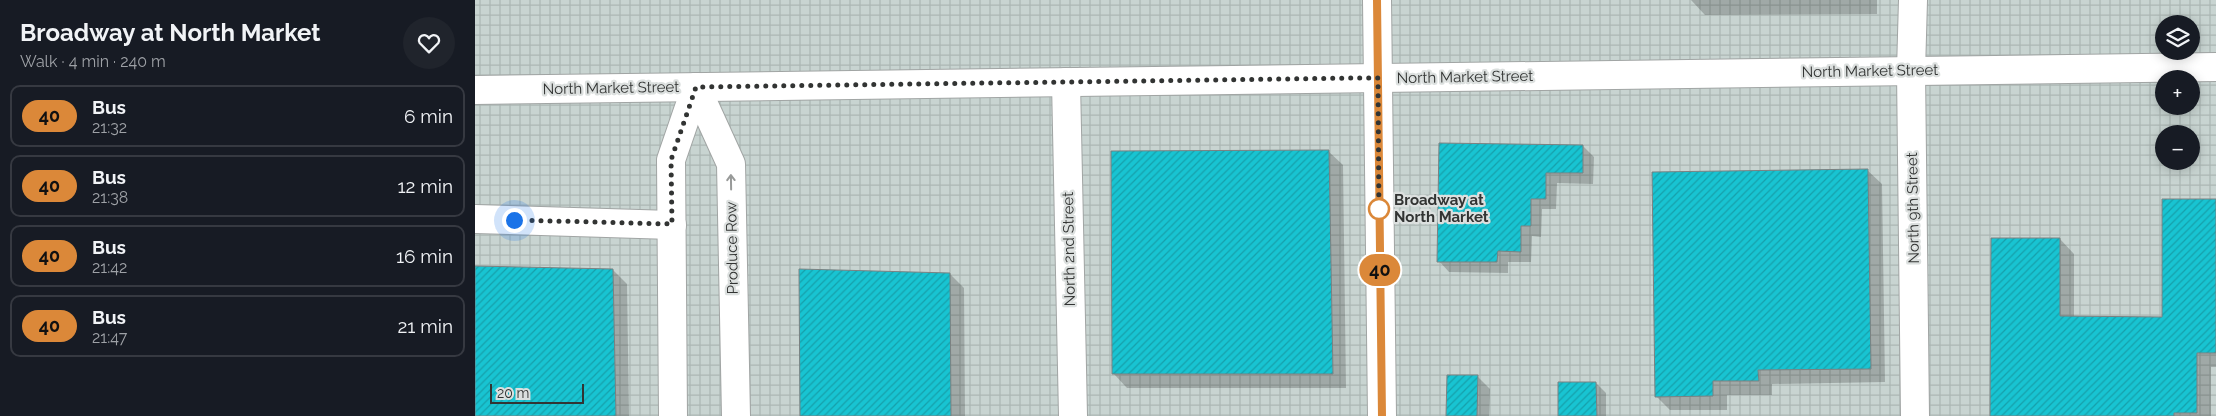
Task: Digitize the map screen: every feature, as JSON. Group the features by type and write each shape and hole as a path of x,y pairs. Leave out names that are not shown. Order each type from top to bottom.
{"street":[{"path":"1377,0 1382,416"},
{"name":"North 9th Street","path":"1913,0 1911,71 1915,416"},
{"name":"North Market Street","path":"475,90 2216,66"},
{"name":"North 2nd Street","path":"1065,82 1073,416"},
{"path":"673,416 671,160 696,87"},
{"name":"Produce Row","path":"696,87 731,164 735,416"},
{"path":"475,219 672,224"}],"shaded area":[{"path":"475,0 2216,0 2216,416 475,416"}],"building":[{"path":"1439,143 1583,145 1583,173 1546,173 1546,199 1531,199 1531,226 1521,226 1521,252 1498,251 1497,262 1437,262"},
{"path":"1329,150 1333,374 1112,374 1111,151"},
{"path":"1868,169 1871,369 1758,370 1759,381 1713,381 1713,396 1655,397 1652,172"},
{"path":"2162,199 2216,199 2216,353 2197,353 2197,413 2174,413 2174,416 1990,416 1991,238 2060,238 2060,316 2162,317"},
{"path":"475,266 613,269 616,416 475,416"},
{"path":"799,269 950,273 951,416 800,416"},
{"path":"1447,375 1478,375 1477,416 1446,416"},
{"path":"1558,382 1596,382 1597,416 1558,416"}],"bus line":[{"name":"40","path":"1377,0 1382,416"}],"place":[{"name":"Broadway at North Market","path":"1379,209"}],"route":[{"path":"514,220 672,224 671,160 696,87 1358,78 1378,78 1379,217 1379,209"}]}
